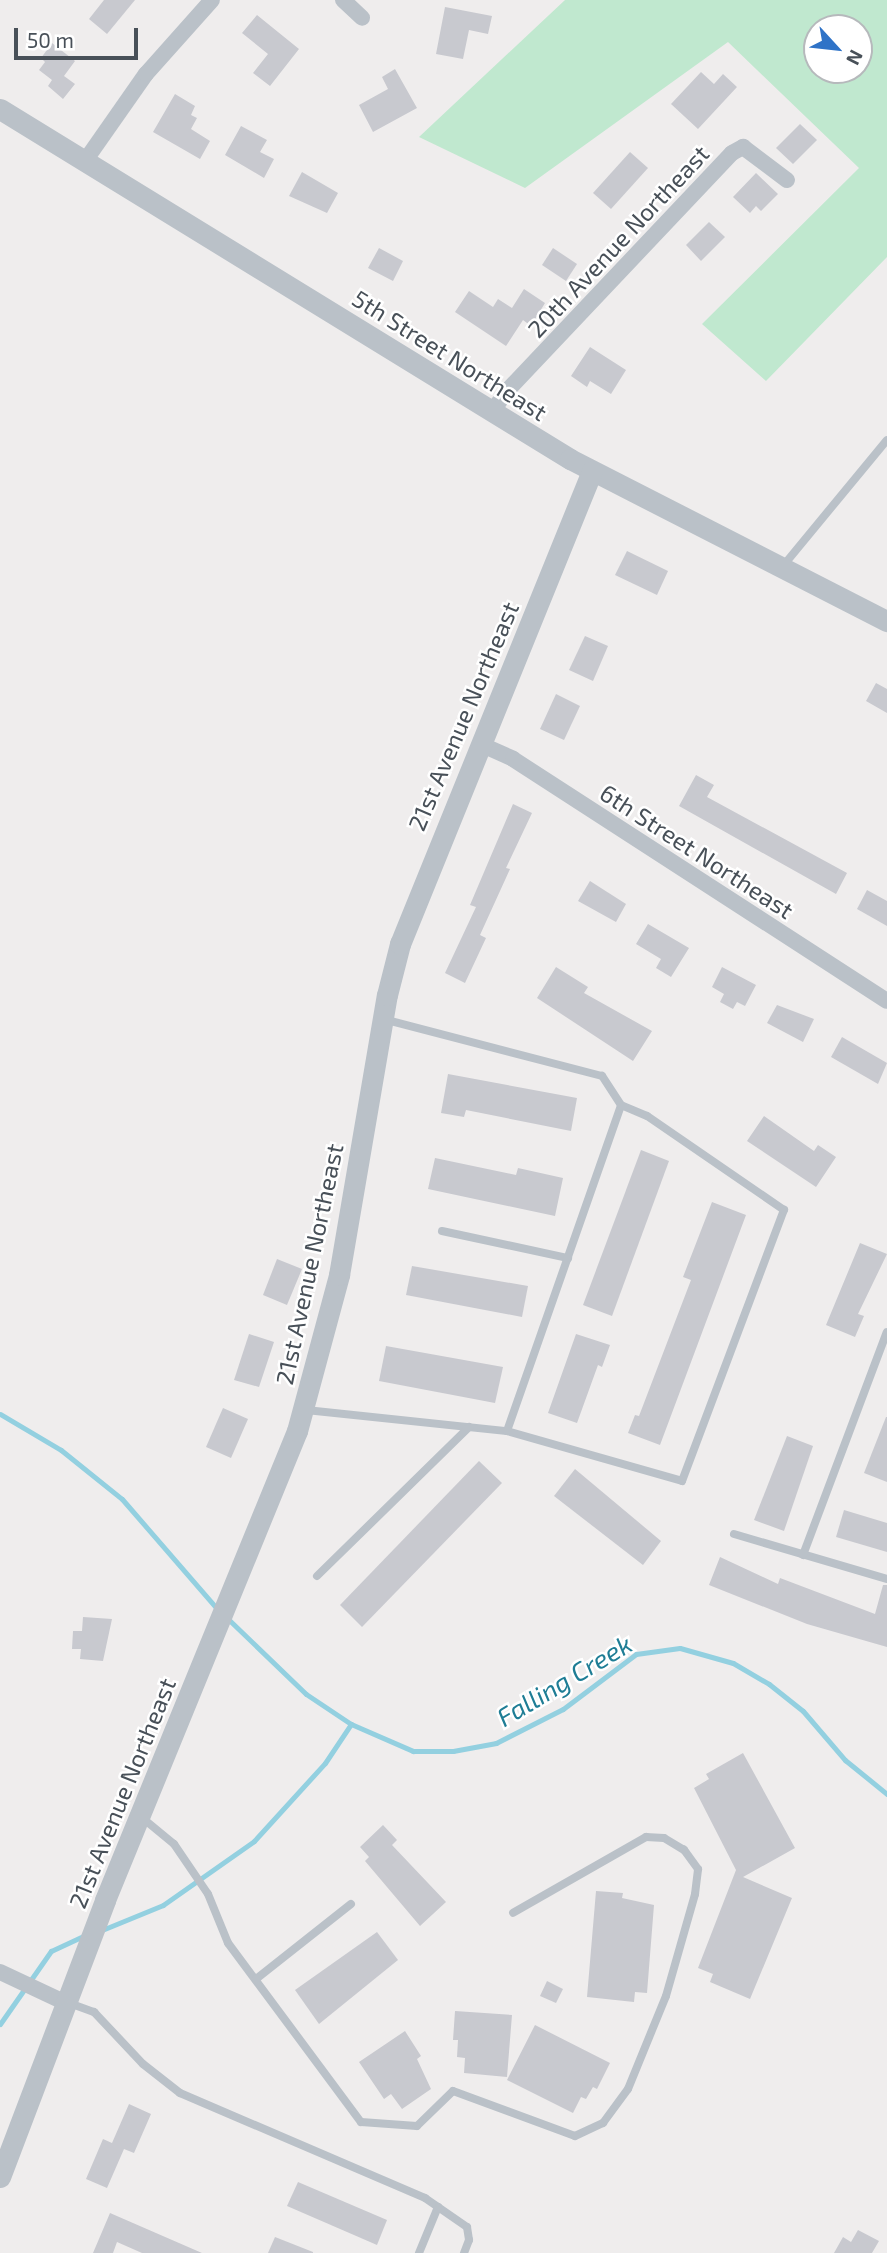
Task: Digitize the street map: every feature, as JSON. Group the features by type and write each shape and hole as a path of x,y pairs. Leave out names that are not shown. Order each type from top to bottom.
{"street":[{"path":"85,161 131,92 212,0"},
{"path":"343,0 362,18"},
{"name":"5th Street Northeast","path":"0,109 592,471 887,621"},
{"name":"20th Avenue Northeast","path":"493,411 505,393 732,153 743,147 787,180"},
{"name":"21st Avenue Northeast","path":"0,2178 140,1816 304,1410 339,1275 383,1019 400,944 592,471"},
{"name":"6th Street Northeast","path":"481,744 513,759 887,1001"},
{"path":"0,1972 66,2003"}],"lane":[{"path":"781,568 887,440"},
{"path":"304,1410 507,1431 682,1481 784,1210 647,1116 621,1105 602,1076 383,1019"},
{"path":"507,1431 621,1105"},
{"path":"442,1231 568,1258"},
{"path":"803,1555 887,1332"},
{"path":"317,1576 469,1427"},
{"path":"734,1534 887,1579"},
{"path":"140,1816 174,1844 208,1894 228,1942 361,2122 417,2126 453,2091 575,2136 603,2123 628,2089 666,1996 695,1894 698,1869 684,1850 664,1838 646,1836 513,1913"},
{"path":"256,1979 352,1904"},
{"path":"66,2003 94,2012 144,2064 180,2093 400,2186 438,2207 467,2227 470,2239 464,2253"},
{"path":"419,2253 438,2207"}],"green space":[{"path":"565,0 887,0 887,257 766,381 702,324 859,168 728,42 525,188 419,137"}],"building":[{"path":"104,0 135,0 107,34 89,19"},
{"path":"445,7 492,16 488,34 469,30 463,59 436,54"},
{"path":"257,15 299,49 270,86 253,73 268,54 242,33"},
{"path":"52,43 75,61 64,76 75,84 63,99 48,86 52,80 39,70 45,62 41,58"},
{"path":"395,69 417,108 373,132 359,105 388,89 382,77"},
{"path":"701,72 714,84 723,74 737,87 698,129 671,104"},
{"path":"175,94 195,106 191,115 197,118 191,129 210,141 200,159 153,132"},
{"path":"800,124 817,140 793,164 776,148"},
{"path":"241,126 267,140 260,152 274,159 264,178 225,155"},
{"path":"630,152 648,168 611,209 593,193"},
{"path":"302,172 338,193 327,213 289,196"},
{"path":"756,173 778,194 761,211 756,206 750,213 733,197"},
{"path":"709,222 725,237 701,261 686,245"},
{"path":"379,248 403,261 393,281 368,268"},
{"path":"553,248 577,264 566,281 542,265"},
{"path":"524,289 545,303 531,326 523,320 506,346 455,312 469,291 493,307 498,299 512,308"},
{"path":"590,347 626,370 611,394 590,381 587,387 571,376"},
{"path":"627,551 668,571 657,595 615,575"},
{"path":"585,636 608,646 593,681 569,670"},
{"path":"876,683 887,689 887,713 866,701"},
{"path":"556,694 580,706 564,740 540,729"},
{"path":"696,775 714,785 707,797 847,873 836,894 679,806"},
{"path":"513,804 532,813 506,868 510,869 480,935 486,938 465,983 445,973 476,907 470,905"},
{"path":"590,881 626,904 616,922 578,901"},
{"path":"867,890 887,901 887,926 857,909"},
{"path":"648,924 689,948 671,977 656,968 661,959 636,944"},
{"path":"556,967 588,987 584,993 652,1031 633,1061 537,998"},
{"path":"722,967 756,985 745,1006 737,1002 733,1009 720,1002 724,994 712,987"},
{"path":"777,1005 814,1019 803,1042 767,1023"},
{"path":"842,1037 887,1063 878,1084 831,1057"},
{"path":"448,1074 577,1098 571,1131 466,1110 464,1117 441,1113"},
{"path":"764,1116 814,1151 818,1145 836,1157 816,1187 747,1141"},
{"path":"641,1150 669,1161 612,1316 583,1305"},
{"path":"435,1158 516,1175 518,1168 563,1178 555,1216 428,1189"},
{"path":"712,1202 746,1215 660,1445 628,1433 635,1415 639,1416 691,1280 683,1277"},
{"path":"860,1243 887,1254 858,1314 864,1316 855,1337 826,1325"},
{"path":"277,1259 302,1269 287,1305 263,1295"},
{"path":"412,1266 528,1286 522,1317 406,1295"},
{"path":"249,1334 274,1342 259,1387 234,1380"},
{"path":"576,1334 610,1345 602,1367 598,1365 577,1423 548,1413"},
{"path":"386,1346 503,1367 495,1403 379,1381"},
{"path":"223,1408 248,1419 231,1458 206,1447"},
{"path":"887,1417 887,1482 864,1473"},
{"path":"787,1436 813,1446 784,1531 754,1520"},
{"path":"479,1461 502,1483 362,1627 340,1605"},
{"path":"575,1469 661,1541 643,1565 554,1496"},
{"path":"844,1510 887,1523 887,1552 836,1537"},
{"path":"720,1557 778,1584 780,1578 875,1614 883,1585 887,1585 887,1647 807,1624 709,1585"},
{"path":"83,1617 112,1619 103,1661 80,1659 81,1649 72,1649 73,1631 82,1631"},
{"path":"743,1753 795,1848 743,1877 792,1898 750,1999 710,1982 713,1974 698,1968 736,1870 694,1788 709,1779 706,1774"},
{"path":"383,1825 397,1840 392,1845 446,1902 420,1926 365,1861 369,1857 360,1847"},
{"path":"596,1891 623,1893 622,1898 654,1905 647,1993 635,1992 634,2002 587,1997"},
{"path":"377,1932 398,1960 319,2024 295,1990"},
{"path":"547,1981 563,1989 556,2003 540,1996"},
{"path":"455,2011 512,2015 507,2077 464,2073 465,2058 457,2057 458,2040 453,2040"},
{"path":"535,2025 610,2063 597,2089 593,2087 586,2099 581,2097 573,2113 507,2080"},
{"path":"405,2031 421,2056 417,2059 431,2089 402,2109 391,2094 384,2099 359,2062"},
{"path":"129,2104 151,2114 134,2153 124,2149 107,2188 86,2179 103,2139 112,2143"},
{"path":"298,2182 387,2220 377,2245 287,2206"},
{"path":"110,2213 202,2253 142,2253 117,2242 113,2253 93,2253"},
{"path":"858,2230 879,2241 872,2253 834,2253 843,2237 851,2242"},
{"path":"275,2237 313,2252 313,2253 268,2253"}],"waterway":[{"name":"Falling Creek","path":"0,1414 61,1450 122,1499 219,1611"},
{"name":"Falling Creek","path":"226,1617 306,1694 351,1724 413,1751 453,1751 496,1743 563,1709 636,1654 680,1648 733,1663 769,1684 803,1711 845,1760 887,1794"},
{"path":"102,1930 163,1905 254,1841 325,1763 351,1724"},
{"path":"0,2024 51,1951 86,1935"}]}
